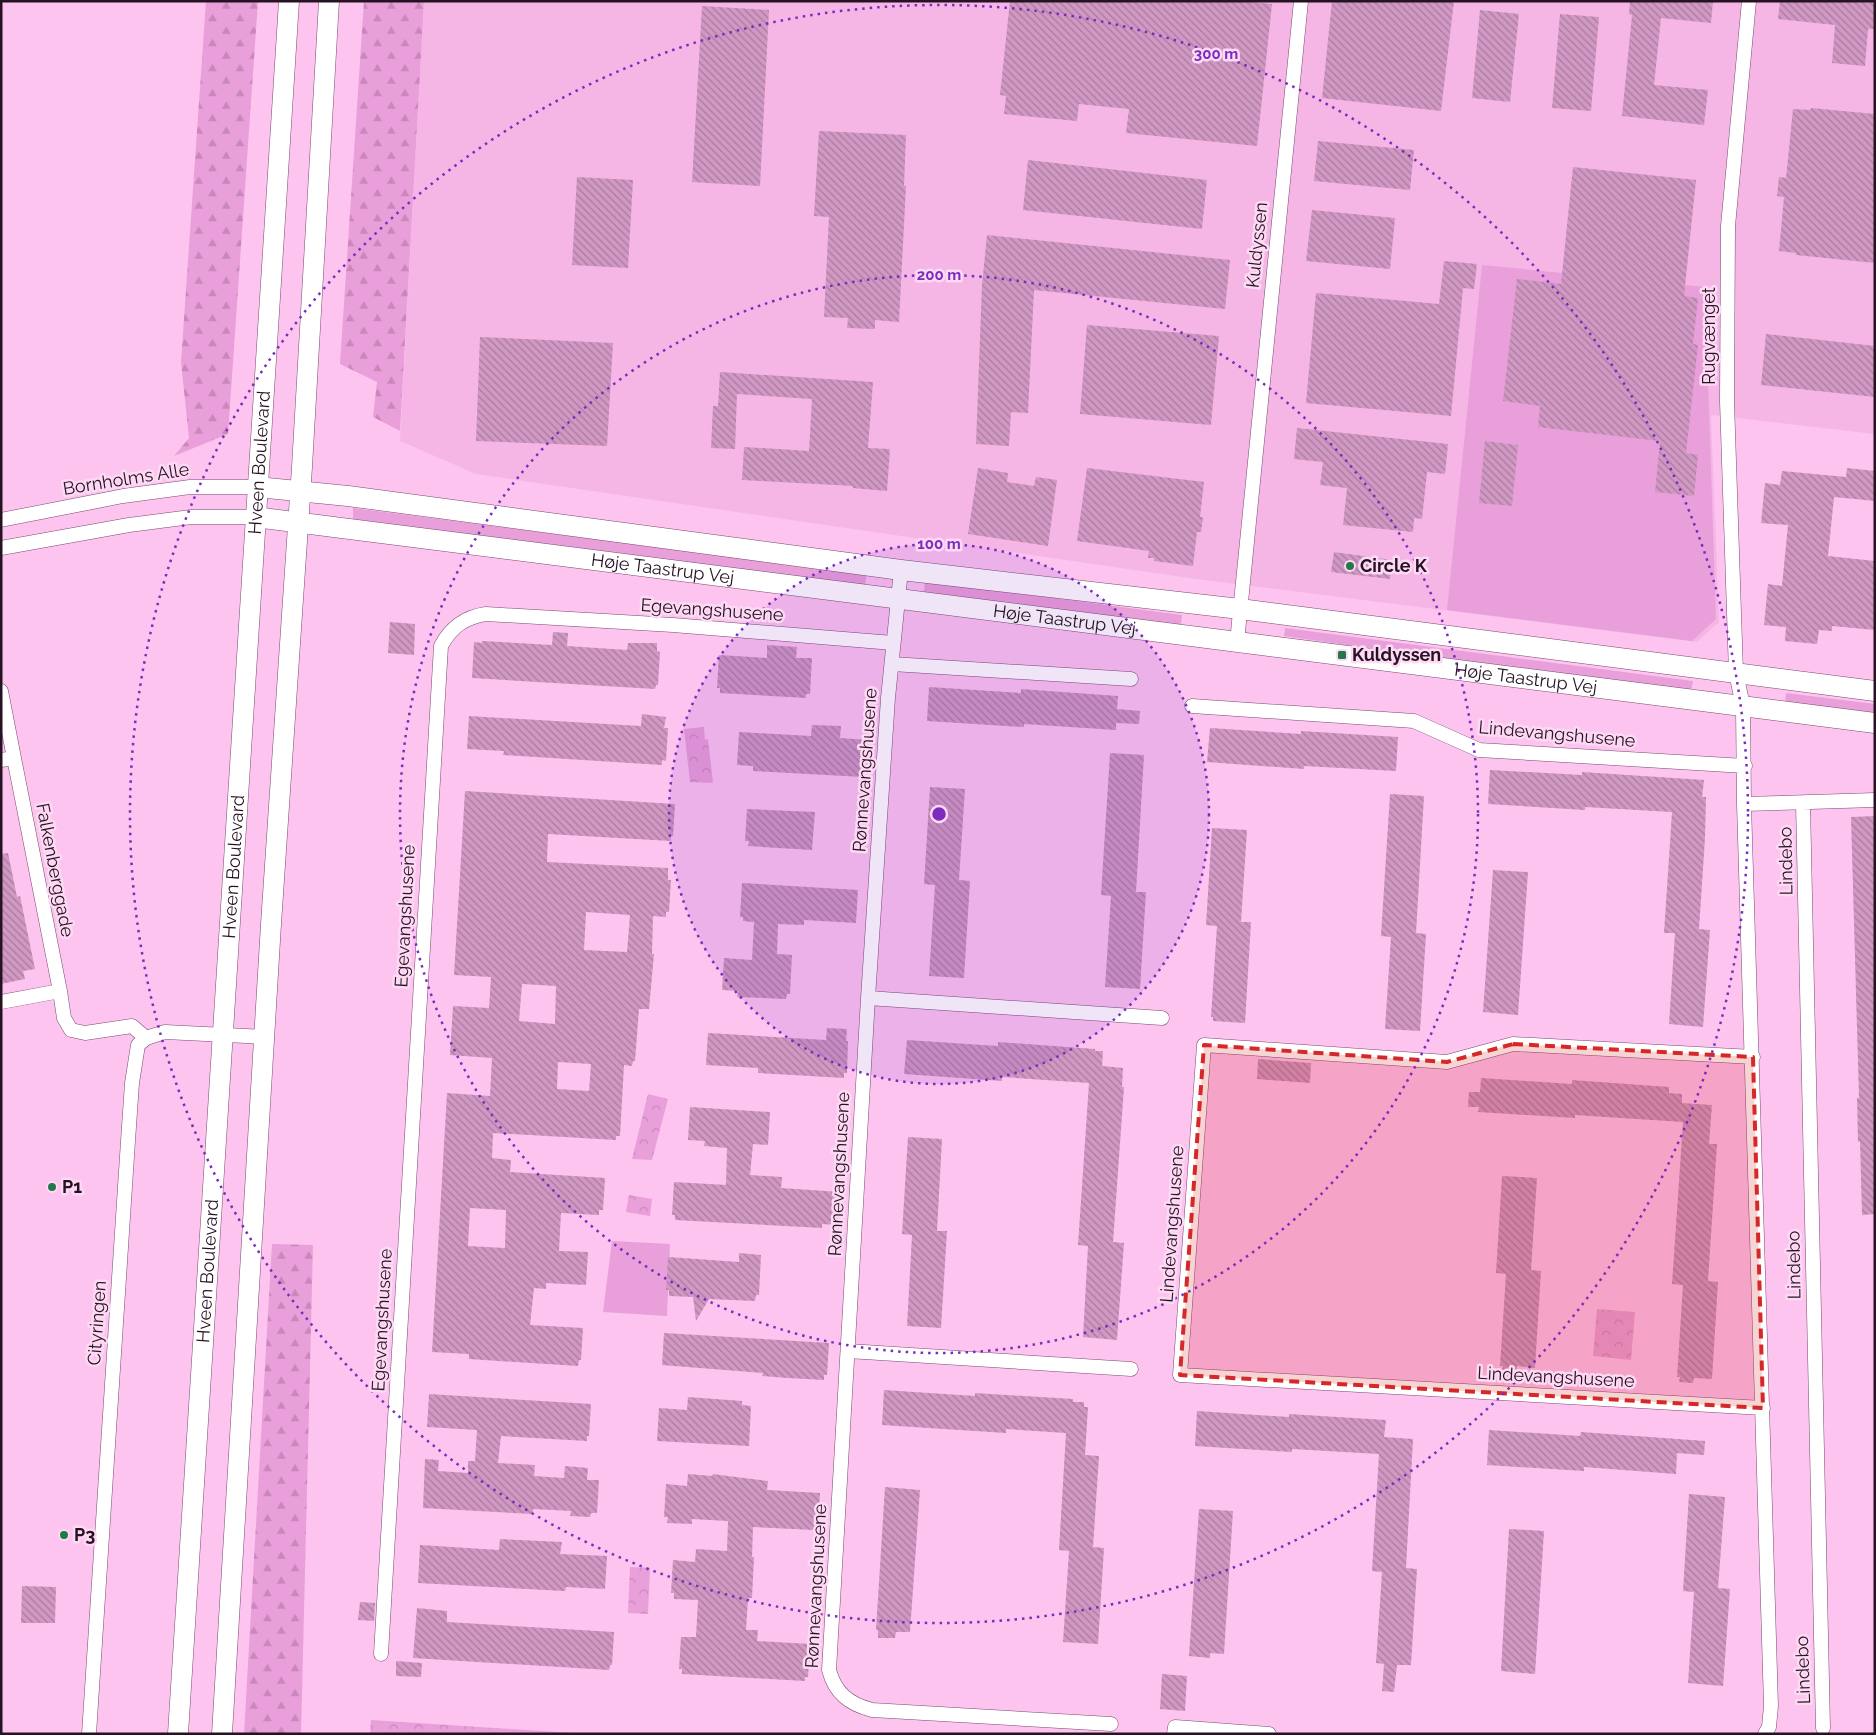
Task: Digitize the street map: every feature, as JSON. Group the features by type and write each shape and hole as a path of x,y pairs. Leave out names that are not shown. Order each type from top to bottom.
{"street":[{"name":"Hveen Boulevard","path":"178,1734 289,1"},
{"path":"222,1734 329,1"},
{"name":"Kuldyssen","path":"1237,642 1301,1"},
{"name":"Rugvænget","path":"1736,672 1727,401 1728,226 1748,1"},
{"name":"Bornholms Alle","path":"1,520 123,496 180,488 214,486 257,487"},
{"name":"Høje Taastrup Vej","path":"257,487 362,498 901,570 1240,610 1875,691"},
{"path":"1,548 129,525 191,517 255,517"},
{"name":"Høje Taastrup Vej","path":"255,517 1875,723"},
{"name":"Rønnevangshusene","path":"901,570 893,642 868,998 828,1670 836,1689 851,1703 872,1710 1111,1724"},
{"name":"Egevangshusene","path":"381,1654 441,646 447,635 459,624 469,618 486,614 673,625 893,642"},
{"path":"892,664 1131,679"},
{"path":"1736,672 1743,706 1744,804 1763,1408 1771,1706 1765,1734"},
{"name":"Falkenberggade","path":"1,691 8,759 60,990 64,1018 71,1030 85,1034 132,1026 146,1038"},
{"name":"Lindevangshusene","path":"1192,706 1414,721 1479,750 1745,766"},
{"path":"1744,804 1875,800"},
{"name":"Lindebo","path":"1804,802 1823,1728"},
{"path":"1,1002 60,990"},
{"path":"868,998 1162,1018"},
{"path":"146,1038 165,1032 266,1037"},
{"name":"Cityringen","path":"89,1734 132,1083 138,1046 146,1038"},
{"name":"Lindevangshusene","path":"1752,1057 1513,1044 1447,1062 1204,1045 1180,1375 1763,1408"},
{"path":"848,1351 1131,1369"},
{"path":"1175,1730 1267,1734"}],"highlighted area":[{"path":"1513,1044 1753,1057 1763,1408 1180,1375 1204,1045 1447,1062"}],"shaded area":[{"path":"424,1 1875,1 1875,434 1711,415 1719,622 1697,642 1196,579 476,474 400,441"}],"green space":[{"path":"206,1 258,1 228,434 174,456 189,438 181,362"},
{"path":"364,1 424,1 400,431 373,417 377,382 340,364"},
{"path":"1482,265 1705,287 1716,619 1692,641 1447,610"},
{"path":"353,508 867,574 865,585 353,519"},
{"path":"925,581 1182,615 1181,625 924,592"},
{"path":"1285,628 1693,681 1691,691 1534,672 1284,636"},
{"path":"1786,693 1875,704 1875,715 1785,704"},
{"path":"704,727 705,740 708,739 713,783 690,782 684,729"},
{"path":"648,1094 668,1099 652,1160 632,1159"},
{"path":"629,1195 652,1199 650,1216 626,1212"},
{"path":"612,1241 670,1244 667,1316 603,1312"},
{"path":"272,1244 313,1245 301,1734 244,1734"},
{"path":"1597,1309 1635,1312 1631,1360 1593,1356"},
{"path":"630,1567 650,1568 648,1614 628,1613"},
{"path":"371,1720 588,1734 370,1734"}],"building":[{"path":"1010,1 1240,1 1272,4 1257,146 1126,133 1129,109 1079,104 1077,121 1004,114 1006,96 1000,95"},
{"path":"1332,1 1454,1 1441,111 1322,98"},
{"path":"1630,1 1713,1 1711,23 1661,18 1654,85 1708,90 1704,125 1622,116 1632,15 1629,14"},
{"path":"1780,1 1875,1 1875,29 1868,29 1865,66 1832,63 1835,25 1778,19"},
{"path":"702,6 769,10 760,186 692,182"},
{"path":"1480,10 1519,14 1510,102 1472,98"},
{"path":"1560,14 1599,17 1591,111 1552,108"},
{"path":"1811,108 1875,114 1875,263 1796,255 1796,253 1779,251 1784,197 1777,196 1779,177 1786,178 1793,109 1810,110"},
{"path":"819,131 906,135 904,186 906,186 899,322 875,320 875,329 847,328 848,318 824,317 829,217 814,216"},
{"path":"1318,141 1414,150 1410,190 1314,181"},
{"path":"1028,160 1207,180 1202,229 1023,210"},
{"path":"1573,167 1696,180 1684,296 1698,298 1693,344 1698,345 1686,453 1698,455 1694,496 1655,492 1660,441 1538,427 1540,406 1503,401 1517,279 1561,284"},
{"path":"577,177 633,180 628,268 572,265"},
{"path":"1312,210 1395,218 1390,269 1306,261"},
{"path":"987,235 1230,260 1225,309 1034,290 1028,413 1011,412 1009,446 976,444 982,285"},
{"path":"1444,261 1477,264 1474,289 1463,288 1451,416 1306,403 1316,293 1439,304"},
{"path":"1087,325 1219,336 1211,425 1080,414"},
{"path":"1766,334 1875,346 1875,397 1761,385"},
{"path":"480,337 613,343 607,446 476,441"},
{"path":"720,372 873,382 868,448 890,449 887,491 853,488 853,486 742,480 744,447 809,451 812,399 737,394 735,449 711,448 713,406 718,406"},
{"path":"1297,428 1448,444 1445,474 1427,472 1422,519 1414,518 1413,532 1343,525 1347,488 1320,485 1323,462 1294,459"},
{"path":"1485,441 1518,445 1512,506 1479,503"},
{"path":"978,468 1008,473 1007,482 1034,486 1036,477 1057,480 1048,546 968,534"},
{"path":"1087,468 1204,482 1200,517 1203,517 1201,532 1197,532 1193,566 1154,561 1154,558 1148,558 1149,551 1077,541"},
{"path":"1847,468 1875,471 1875,501 1834,497 1828,556 1875,561 1875,630 1832,626 1832,631 1819,630 1817,644 1785,641 1786,627 1764,625 1768,584 1782,586 1788,525 1761,523 1765,483 1780,485 1782,471 1846,477"},
{"path":"1334,552 1392,560 1390,579 1331,572"},
{"path":"390,622 415,624 414,655 388,653"},
{"path":"553,632 568,633 567,646 627,650 628,643 657,643 657,651 660,652 658,685 656,685 655,689 472,678 474,642 552,645"},
{"path":"767,645 797,647 796,658 812,658 810,694 806,694 806,698 720,693 720,688 717,688 719,655 767,658"},
{"path":"929,687 1021,693 1021,689 1118,696 1117,709 1140,711 1139,724 1116,723 1116,730 1024,724 1024,727 927,721"},
{"path":"642,714 666,717 664,728 668,728 666,761 662,760 662,765 503,755 504,751 467,749 469,716 641,726"},
{"path":"812,725 841,726 840,738 868,740 866,772 863,772 863,777 753,771 753,766 737,765 739,732 811,736"},
{"path":"1210,728 1301,734 1301,731 1398,737 1396,771 1304,766 1304,769 1207,762"},
{"path":"1110,753 1144,755 1136,892 1146,892 1140,989 1105,987 1111,896 1101,895"},
{"path":"1490,770 1582,775 1582,772 1704,780 1702,797 1706,797 1705,838 1699,929 1710,930 1703,1027 1669,1024 1675,933 1664,933 1672,812 1585,807 1585,810 1488,804"},
{"path":"930,787 965,789 959,880 970,881 964,978 929,976 935,885 924,884"},
{"path":"465,791 675,804 671,841 548,834 547,862 668,868 668,880 671,880 669,912 666,912 666,917 653,916 652,954 654,954 649,1009 639,1009 635,1061 633,1061 632,1066 624,1065 620,1136 616,1136 616,1140 493,1133 492,1158 511,1160 510,1172 605,1178 603,1210 599,1210 599,1215 561,1213 559,1251 588,1252 586,1285 546,1283 546,1289 534,1288 530,1325 583,1328 581,1360 579,1360 578,1366 469,1359 469,1354 432,1352 447,1093 490,1096 492,1058 450,1055 453,1006 489,1008 491,977 454,975","holes":["586,912 630,915 627,952 584,950","522,984 556,986 555,1024 519,1021","558,1062 591,1064 589,1091 557,1089","470,1208 506,1210 505,1248 468,1246"]},
{"path":"1390,794 1424,796 1416,933 1426,934 1420,1031 1385,1029 1391,937 1381,936"},
{"path":"747,809 815,812 812,850 748,846 749,841 745,841"},
{"path":"1875,816 1875,1214 1862,1215 1860,1141 1858,1142 1857,1098 1859,1098 1851,817"},
{"path":"1212,828 1247,830 1241,922 1251,922 1245,1023 1213,1021 1213,1017 1211,1017 1217,926 1206,925"},
{"path":"8,853 17,897 20,896 35,969 23,971 25,979 1,984 1,854"},
{"path":"1493,870 1528,872 1518,1015 1483,1012"},
{"path":"742,883 858,890 856,923 804,920 804,925 778,924 777,954 792,955 790,994 787,994 786,999 737,997 738,991 722,990 724,958 752,960 754,922 743,921 743,917 740,917"},
{"path":"827,1028 847,1029 847,1073 844,1073 844,1078 758,1073 758,1068 706,1065 708,1033 826,1040"},
{"path":"907,1040 998,1046 998,1042 1095,1049 1095,1051 1103,1051 1102,1066 1123,1068 1122,1087 1124,1087 1113,1242 1124,1243 1117,1340 1083,1337 1088,1246 1078,1245 1089,1083 1002,1077 1002,1081 904,1074"},
{"path":"1258,1059 1311,1063 1310,1083 1257,1079"},
{"path":"1481,1078 1572,1084 1572,1080 1669,1087 1669,1093 1682,1094 1682,1103 1712,1105 1709,1144 1717,1144 1708,1281 1718,1282 1712,1379 1694,1378 1693,1383 1679,1382 1680,1377 1677,1377 1683,1285 1672,1284 1683,1122 1575,1115 1575,1118 1478,1112 1479,1107 1468,1107 1469,1092 1480,1092"},
{"path":"690,1107 770,1112 768,1145 753,1144 750,1175 782,1177 781,1188 840,1192 838,1225 822,1224 822,1228 675,1220 675,1215 672,1215 674,1182 726,1185 727,1148 704,1146 705,1141 688,1140"},
{"path":"908,1137 942,1139 937,1231 947,1231 941,1328 907,1326 912,1235 902,1234"},
{"path":"1502,1176 1537,1178 1531,1270 1541,1271 1535,1368 1517,1366 1516,1372 1502,1371 1503,1366 1500,1366 1506,1274 1496,1273"},
{"path":"739,1253 761,1255 759,1295 756,1295 755,1301 709,1299 696,1321 693,1297 669,1296 669,1290 666,1290 668,1257 739,1262"},
{"path":"664,1333 829,1343 827,1375 824,1375 824,1380 788,1378 762,1376 763,1373 662,1365"},
{"path":"884,1390 975,1396 975,1393 1073,1399 1073,1402 1084,1402 1084,1407 1088,1407 1085,1455 1099,1456 1093,1547 1104,1548 1098,1644 1063,1642 1069,1551 1059,1550 1066,1433 1006,1429 1006,1433 882,1425"},
{"path":"429,1394 591,1404 587,1441 501,1436 498,1463 535,1465 534,1476 564,1478 565,1466 588,1468 587,1480 599,1480 597,1513 591,1513 590,1517 570,1516 571,1511 533,1509 533,1514 423,1508 425,1459 439,1460 438,1471 468,1473 468,1461 475,1461 477,1430 427,1427"},
{"path":"688,1397 742,1401 742,1405 751,1406 749,1446 657,1441 659,1408 687,1410"},
{"path":"1197,1411 1289,1417 1289,1414 1386,1420 1384,1437 1413,1439 1406,1568 1417,1569 1411,1665 1397,1665 1394,1692 1382,1691 1384,1664 1376,1663 1382,1572 1372,1571 1379,1454 1292,1449 1292,1452 1195,1446"},
{"path":"1489,1430 1580,1436 1581,1432 1705,1441 1704,1455 1677,1453 1676,1474 1584,1467 1584,1471 1487,1465"},
{"path":"688,1474 712,1476 713,1474 768,1481 767,1490 820,1493 818,1526 814,1526 814,1530 753,1527 752,1598 748,1598 746,1630 758,1630 757,1641 810,1644 808,1677 805,1677 805,1681 682,1674 682,1669 679,1669 681,1637 696,1637 698,1600 674,1599 674,1593 671,1593 673,1560 695,1562 696,1549 727,1551 728,1521 692,1519 692,1524 667,1523 668,1517 664,1517 666,1484 687,1486"},
{"path":"885,1487 920,1490 910,1632 896,1632 895,1638 878,1638 878,1630 876,1630"},
{"path":"1689,1494 1725,1497 1718,1588 1730,1589 1723,1686 1688,1683 1694,1592 1683,1591"},
{"path":"1199,1509 1233,1511 1224,1654 1210,1653 1210,1658 1189,1656"},
{"path":"1509,1529 1544,1531 1535,1674 1501,1671"},
{"path":"500,1539 562,1542 560,1554 607,1556 605,1589 566,1587 565,1591 418,1583 420,1545 499,1550"},
{"path":"22,1586 56,1587 55,1623 21,1623"},
{"path":"360,1602 375,1603 374,1621 358,1620"},
{"path":"417,1608 447,1611 447,1622 614,1632 612,1665 610,1665 609,1670 413,1658"},
{"path":"396,1661 422,1663 421,1677 396,1676"},
{"path":"1162,1674 1187,1676 1185,1711 1160,1709"}],"place":[{"name":"Circle K","path":"1350,566"},
{"name":"Kuldyssen","path":"1342,655"},
{"name":"P1","path":"52,1187"},
{"name":"P3","path":"64,1535"}]}
